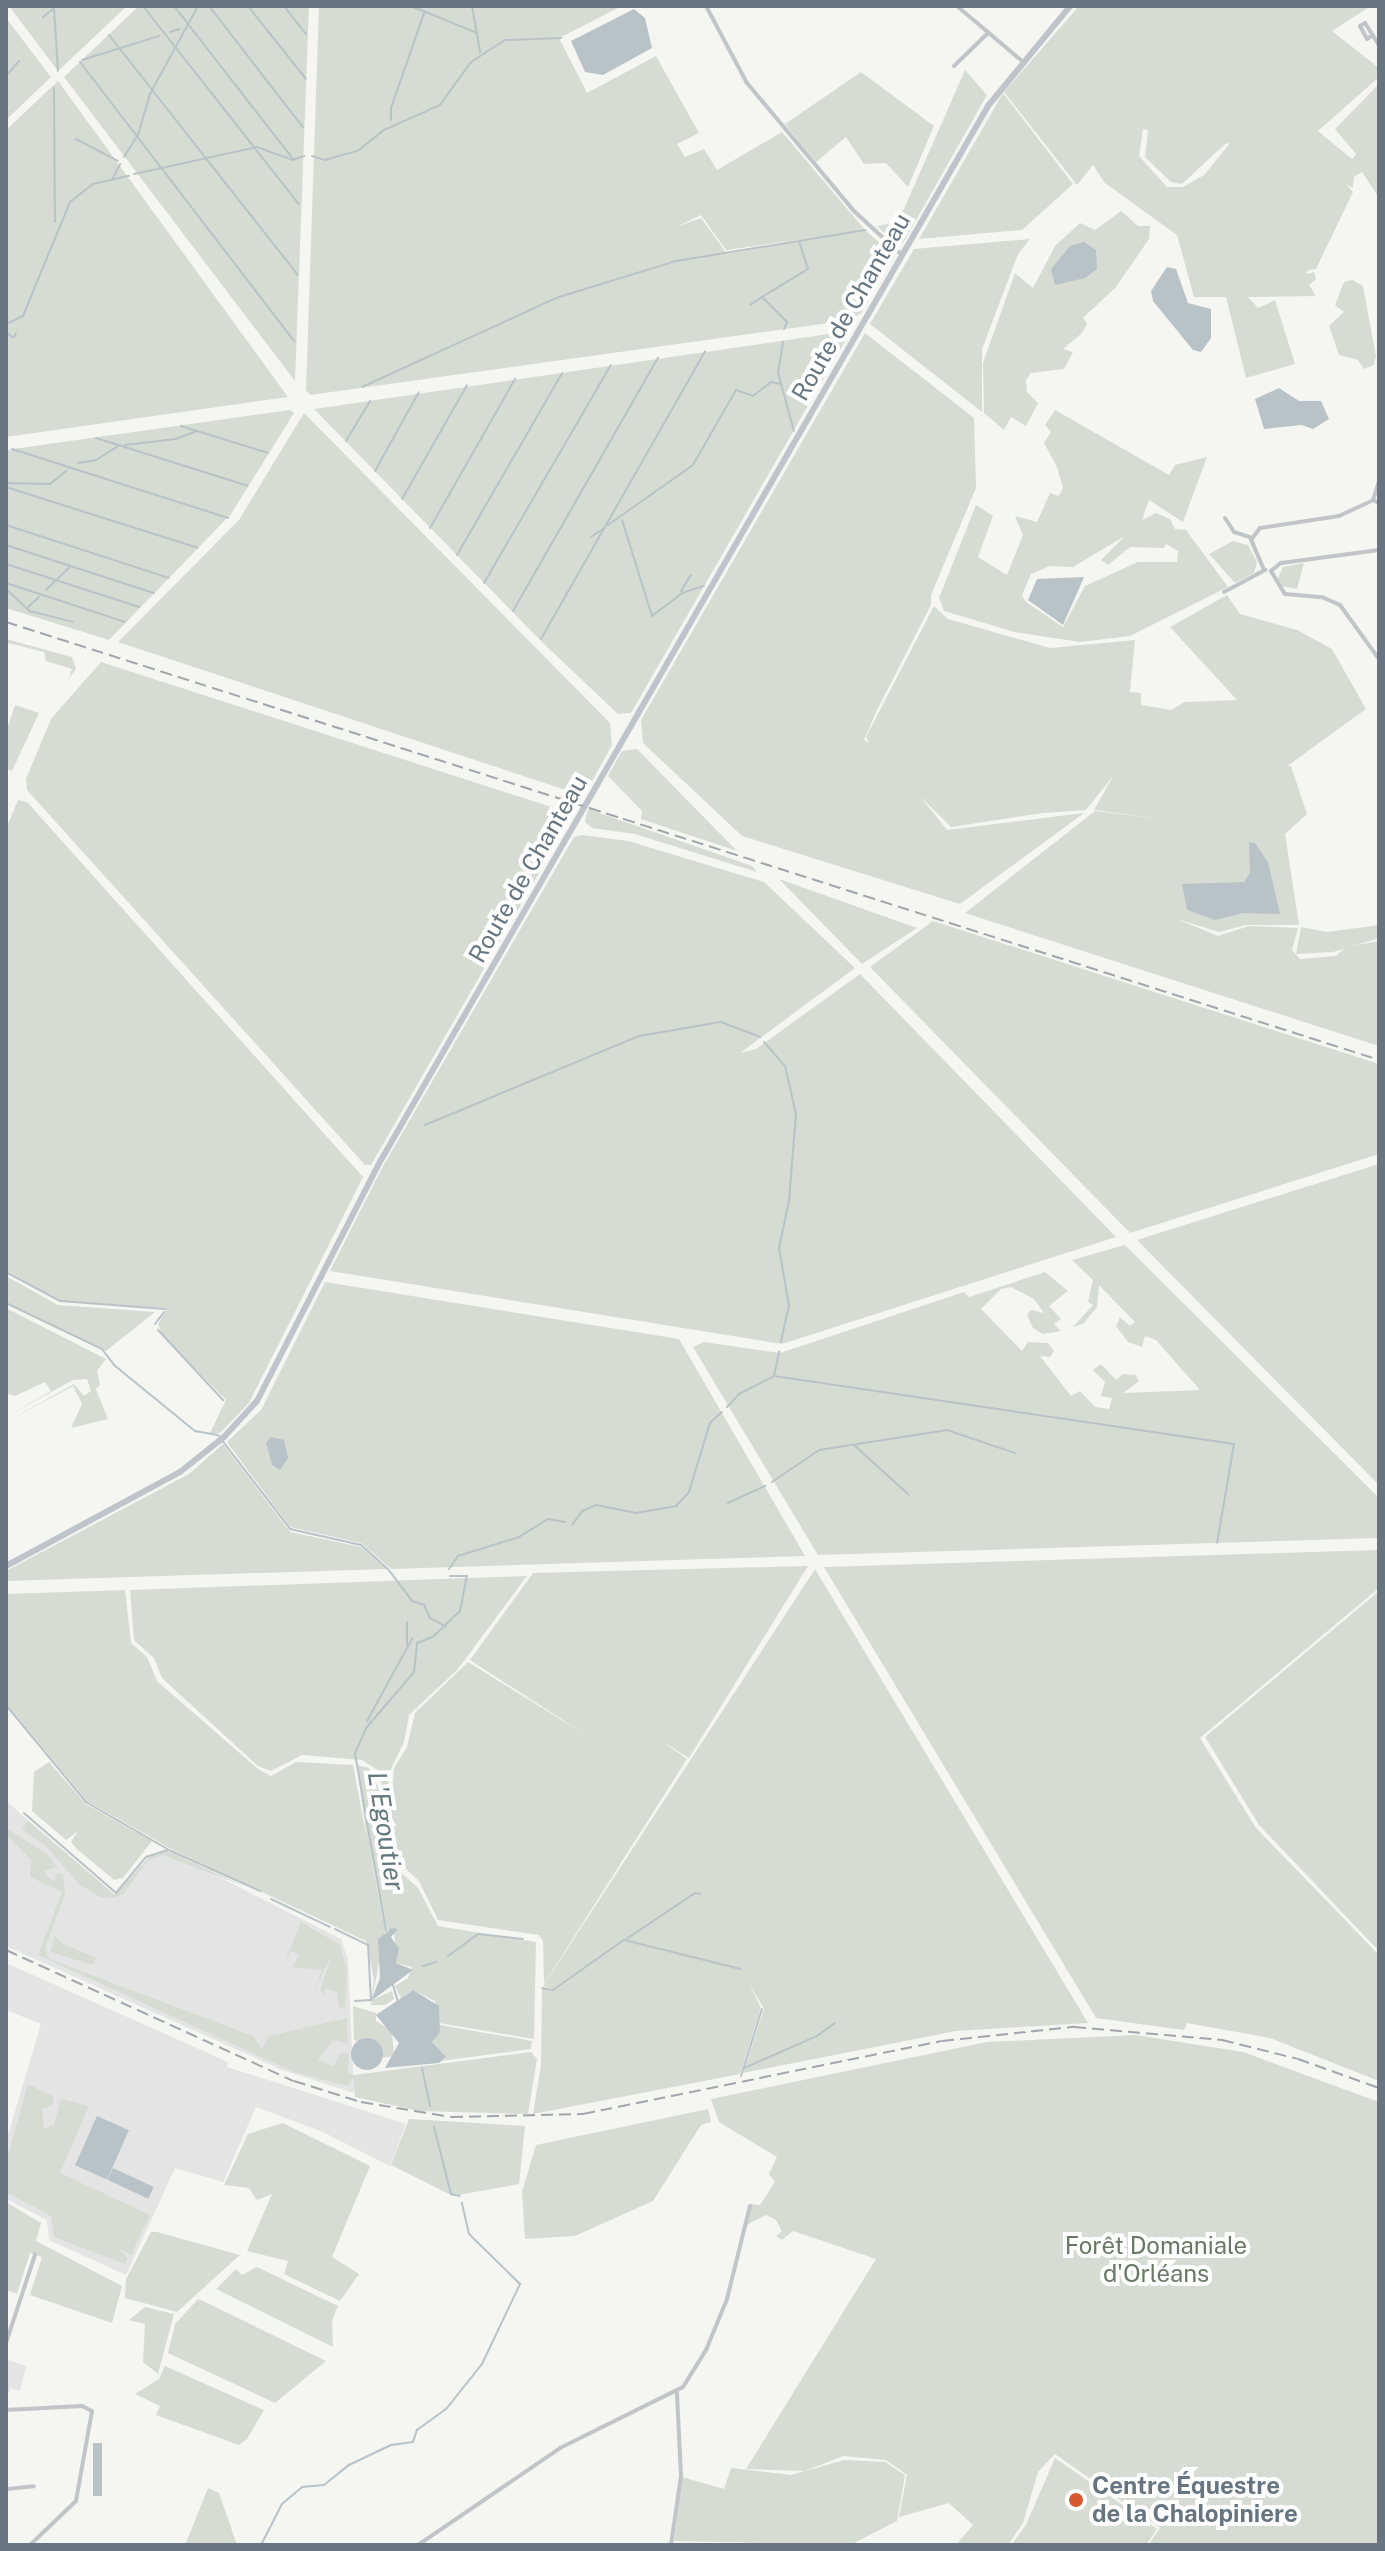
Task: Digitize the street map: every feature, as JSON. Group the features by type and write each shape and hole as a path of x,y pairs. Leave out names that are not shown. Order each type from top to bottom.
{"main road":[{"name":"Route de Chanteau","path":"6,1566 180,1472 224,1437 257,1401 381,1160 902,255 993,99 1021,60 1070,6"}],"street":[{"path":"706,6 747,83 855,212 902,255"},
{"path":"957,6 1021,60"},
{"path":"954,66 977,40 991,33"},
{"path":"1373,35 1379,45"},
{"path":"1252,538 1270,523 1339,516 1373,500 1379,482"},
{"path":"1373,500 1379,503"},
{"path":"1225,518 1232,530 1252,538 1268,570 1285,594 1317,596 1340,605 1379,659"},
{"path":"1224,592 1281,563 1379,550"},
{"path":"418,2545 560,2448 677,2393 714,2334 750,2206"},
{"path":"6,2343 35,2255"},
{"path":"671,2545 681,2476 677,2393"},
{"path":"6,2410 82,2406 92,2411 76,2501 30,2545"},
{"path":"6,2490 34,2486"}],"shaded area":[{"path":"634,9 645,18 652,48 603,75 585,72 571,41"},
{"path":"1084,242 1096,250 1097,269 1085,278 1055,285 1051,269 1070,246"},
{"path":"1167,267 1176,269 1188,303 1211,309 1211,338 1201,352 1193,350 1153,301 1151,291"},
{"path":"1279,388 1299,401 1321,401 1329,419 1313,429 1302,425 1264,429 1255,399"},
{"path":"1084,577 1063,625 1028,600 1037,579"},
{"path":"1249,842 1255,843 1268,862 1280,914 1243,913 1215,920 1187,910 1182,884 1244,882 1250,873"},
{"path":"271,1437 284,1440 288,1458 280,1470 272,1465 266,1443"},
{"path":"6,1801 115,1895 149,1857 168,1851 341,1939 348,1959 354,2093 282,2070 6,1946"},
{"path":"392,1928 398,1929 391,1937 399,1949 396,1963 413,1970 371,2001 380,1978 378,1939"},
{"path":"6,1963 228,2062 227,2067 406,2124 390,2166 321,2131 256,2107 223,2182 175,2168 126,2275 49,2240 47,2220 6,2199 6,2142 41,2024 6,2010"},
{"path":"413,1990 439,2006 440,2032 432,2042 446,2057 439,2063 385,2068 399,2043 376,2015"},
{"path":"367,2038 379,2042 383,2054 379,2066 367,2070 355,2066 351,2054 355,2042"},
{"path":"97,2116 129,2130 107,2180 75,2165"},
{"path":"113,2168 154,2187 148,2199 108,2180"},
{"path":"6,2359 26,2366 20,2391 10,2388 6,2402"},
{"path":"93,2443 102,2443 102,2496 93,2496"}],"green space":[{"path":"9,6 127,6 58,71"},
{"path":"139,6 309,6 295,381 64,77"},
{"path":"319,6 622,6 559,38 587,93 656,56 699,133 677,144 685,157 704,149 717,170 782,132 866,231 895,256 862,312 851,320 310,395 306,390","holes":["701,215 726,250 825,236 727,254 701,218 676,227"]},
{"path":"1079,6 1371,6 1332,31 1379,68 1379,77 1318,131 1352,159 1356,154 1335,129 1379,84 1379,198 1362,172 1354,177 1353,188 1346,184 1353,192 1316,269 1308,270 1306,274 1314,272 1316,279 1309,285 1316,296 1248,297 1258,308 1275,300 1295,364 1246,378 1226,297 1194,297 1177,235 1105,183 1093,165 1077,185 1004,92","holes":["1143,129 1148,130 1145,157 1171,182 1182,184 1225,144 1230,143 1204,175 1183,187 1167,187 1139,156"]},
{"path":"6,18 51,77 6,120"},
{"path":"965,70 987,95 903,243 896,244 877,226 893,223 904,209"},
{"path":"861,72 934,126 908,187 886,163 864,164 846,137 816,162 785,124"},
{"path":"58,81 288,397 6,437 6,130"},
{"path":"1003,93 1073,184 1022,230 919,239"},
{"path":"1121,211 1138,226 1150,226 1149,239 1116,287 1083,318 1087,324 1082,333 1063,349 1073,352 1064,369 1031,373 1026,380 1027,392 1038,403 1026,426 1011,417 1004,430 984,413 983,363 1015,273 1033,288 1055,246 1080,223 1095,230"},
{"path":"1030,239 1018,254 982,349 982,412 870,324 914,249"},
{"path":"1352,280 1363,286 1376,356 1374,365 1364,369 1358,360 1339,355 1329,326 1344,312 1335,305 1344,282"},
{"path":"843,332 847,338 631,713 618,714 542,642 314,409"},
{"path":"865,333 974,418 976,488 931,595 931,605 864,740 869,743 866,737 934,606 948,619 1050,648 1135,640 1130,692 1141,693 1141,705 1171,710 1185,702 1237,700 1170,627 1227,595 1240,614 1297,630 1332,649 1366,709 1286,767 1291,766 1307,814 1285,834 1299,925 1246,925 1219,932 1177,919 1218,936 1249,926 1298,928 1292,950 1300,959 1336,956 1346,947 1379,941 1379,1046 965,913 1095,811 1168,820 1094,810 1113,776 1086,810 951,827 920,796 947,830 1084,813 960,904 742,836 643,743 641,720"},
{"path":"290,410 294,413 231,514 109,640 6,608 6,450"},
{"path":"1055,410 1169,475 1175,465 1207,457 1183,522 1149,500 1142,520 1156,513 1170,519 1175,529 1186,530 1228,587 1130,636 1080,642 1014,632 944,611 939,598 976,505 993,516 978,557 1007,575 1023,535 1015,516 1037,522 1050,493 1059,496 1063,488 1057,467 1044,443 1051,432 1045,425","holes":["1125,536 1101,560 1108,565 1130,547 1164,548 1166,544 1178,551 1177,562 1138,562 1085,586 1063,627 1026,602 1022,595 1031,574 1050,566 1073,567"]},
{"path":"304,413 610,723 612,745 584,796 118,642 239,520"},
{"path":"1233,541 1248,545 1257,562 1254,573 1235,583 1209,554"},
{"path":"1304,563 1297,589 1282,586 1278,578 1283,567"},
{"path":"6,639 72,657 76,669 69,678 72,669 46,661 44,652 9,643 6,650"},
{"path":"101,662 573,814 371,1165 365,1165 27,790 26,779 51,719"},
{"path":"15,705 39,713 12,771 6,769 6,733"},
{"path":"637,749 737,851 641,819 642,811 608,776 622,751"},
{"path":"18,800 27,802 363,1177 249,1403 220,1433 210,1433 226,1400 162,1335 158,1324 167,1308 60,1301 6,1270 6,829"},
{"path":"588,809 752,866 757,872 635,834 592,828 585,822"},
{"path":"582,835 628,841 764,882 855,968 740,1053 756,1049 860,974 1116,1237 782,1344 330,1271 382,1168 574,837"},
{"path":"779,879 917,928 862,964"},
{"path":"933,921 1379,1064 1379,1154 1130,1233 870,967"},
{"path":"1379,925 1379,938 1333,952 1296,954 1301,927 1327,932"},
{"path":"1379,1164 1379,1485 1137,1240"},
{"path":"1125,1245 1379,1498 1379,1538 818,1555 693,1347 704,1342 780,1353 964,1292 969,1297 1045,1272 1068,1291 1049,1306 1061,1319 1054,1324 1061,1331 1043,1334 1033,1328 1027,1315 1031,1310 1044,1313 1034,1299 1011,1287 1001,1289 981,1309 1022,1351 1028,1342 1048,1343 1054,1351 1050,1357 1040,1356 1071,1396 1080,1391 1095,1407 1109,1409 1112,1398 1101,1396 1105,1382 1093,1370 1101,1364 1116,1380 1123,1374 1136,1375 1139,1381 1123,1393 1200,1390 1156,1340 1145,1336 1142,1347 1128,1342 1116,1326 1120,1317 1130,1326 1135,1322 1099,1285 1097,1307 1083,1324 1073,1327 1093,1305 1088,1302 1093,1280 1072,1260"},
{"path":"6,1276 58,1305 155,1312 106,1351 6,1302"},
{"path":"325,1282 679,1339 805,1556 391,1569 361,1543 290,1527 227,1442 261,1410"},
{"path":"6,1308 106,1359 97,1371 100,1385 96,1389 108,1419 71,1428 82,1404 73,1386 6,1422 74,1384 84,1396 91,1391 87,1379 73,1380 6,1417 51,1391 45,1382 15,1396 6,1393"},
{"path":"223,1444 290,1532 361,1547 386,1569 6,1581 6,1571 189,1474"},
{"path":"1379,1550 1379,1588 1200,1738 1256,1828 1379,1955 1379,2081 1270,2038 1187,2023 1184,2030 1096,2018 824,1567"},
{"path":"808,1566 689,1758 660,1740 687,1759 544,1984 543,1941 539,1935 438,1920 419,1881 397,1861 390,1812 394,1768 407,1747 415,1713 468,1662 589,1737 470,1660 533,1573"},
{"path":"815,1569 1088,2023 956,2031 743,2073 764,2009 749,1983 761,2008 740,2074 533,2114 541,2065 542,1988 553,1991 624,1941 741,1970 624,1940 553,1989 543,1986"},
{"path":"527,1576 458,1669 409,1715 404,1742 389,1773 387,1810 379,1771 362,1760 302,1755 271,1771 258,1766 162,1678 154,1658 134,1640 130,1590"},
{"path":"125,1590 131,1643 147,1657 157,1681 258,1769 271,1776 296,1762 353,1765 367,1840 357,1765 369,1768 378,1787 394,1866 418,1888 438,1926 536,1942 534,2039 439,2023 435,2001 413,1990 401,1998 395,1986 408,1978 412,1967 396,1963 394,1931 387,1930 369,1845 385,1931 372,2000 392,1991 394,1999 385,2005 371,2005 374,1980 366,1941 173,1850 87,1801 6,1703 6,1594"},
{"path":"1379,1591 1379,1951 1259,1825 1205,1737"},
{"path":"49,1762 86,1804 152,1841 123,1878 114,1880 77,1849 71,1842 78,1831 66,1840 32,1811 34,1772"},
{"path":"28,1821 115,1895 149,1857 168,1851 244,1886 163,1855 148,1860 124,1893 102,1898 80,1885 46,1846 27,1833 22,1827"},
{"path":"6,1828 47,1854 57,1867 44,1871 48,1877 55,1881 56,1873 63,1874 65,1894 45,1948 49,1959 253,2036 262,2049 269,2036 347,2018 348,2044 333,2040 318,2060 334,2066 340,2053 349,2053 348,2073 354,2075 531,2052 537,2059 528,2114 419,2111 355,2097 353,2077 348,2086 294,2072 38,1955 62,1892 30,1877 31,1860 6,1835"},
{"path":"301,1922 340,1945 347,1971 345,2008 339,2007 337,1992 326,1988 323,1995 320,1990 332,1954 314,1991 322,1970 293,1967 299,1954 291,1951 284,1964"},
{"path":"55,1936 61,1943 96,1958 93,1965 50,1952"},
{"path":"353,2006 376,2013 376,2021 392,2031 394,2056 382,2058 383,2052 354,2040"},
{"path":"439,2025 532,2041 531,2049 441,2061 445,2058 432,2042"},
{"name":"Forêt Domaniale d'Orléans","path":"1136,2035 1243,2052 1379,2102 1379,2545 1148,2545 1160,2528 1055,2454 1038,2472 1023,2523 1008,2545 956,2545 973,2525 949,2503 899,2517 907,2475 886,2460 843,2456 805,2471 746,2469 876,2259 793,2231 782,2240 776,2236 782,2231 776,2220 766,2215 745,2226 752,2204 760,2205 775,2182 769,2174 777,2157 719,2122 711,2099 987,2042"},
{"path":"28,2084 54,2097 52,2105 42,2109 44,2129 54,2125 61,2099 89,2106 60,2173 150,2215 131,2255 117,2247 128,2258 125,2264 54,2237 51,2216 6,2192 6,2162"},
{"path":"708,2109 711,2122 701,2125 653,2201 575,2236 525,2239 522,2192 536,2145"},
{"path":"409,2119 525,2126 519,2184 453,2196 391,2165"},
{"path":"283,2123 370,2166 332,2257 359,2274 340,2301 284,2274 288,2261 247,2251 272,2194 257,2200 249,2188 224,2185 248,2134"},
{"path":"6,2202 41,2223 36,2241 122,2286 112,2323 30,2295 42,2257 30,2253 17,2294 6,2290"},
{"path":"151,2232 240,2255 177,2312 125,2298 126,2279"},
{"path":"257,2267 338,2306 332,2321 333,2347 216,2289 236,2269 242,2275"},
{"path":"198,2299 326,2361 275,2403 168,2353 175,2324"},
{"path":"145,2307 174,2314 158,2374 143,2362 145,2324 129,2320"},
{"path":"165,2366 264,2410 247,2439 239,2445 156,2415 160,2406 135,2394 159,2379"},
{"name":"Centre Équestre de la Chalopiniere","path":"1055,2458 1157,2529 1146,2545 1011,2545 1026,2525"},
{"path":"844,2460 885,2462 905,2475 897,2521 850,2545 674,2541 682,2477 724,2489 731,2468 791,2475"},
{"path":"208,2488 219,2493 237,2545 186,2543"}],"waterway":[{"path":"143,6 299,204"},
{"path":"174,6 294,160"},
{"path":"124,157 138,135 150,94 198,6"},
{"path":"209,6 303,127"},
{"path":"248,6 306,79"},
{"path":"284,6 306,34"},
{"path":"411,6 477,33"},
{"path":"472,6 480,52"},
{"path":"43,17 54,8 58,71"},
{"path":"391,120 391,108 424,13"},
{"path":"170,32 180,29"},
{"path":"109,35 298,275"},
{"path":"82,60 159,36"},
{"path":"312,156 325,160 359,150 384,130 440,105 471,62 505,40 561,38"},
{"path":"6,76 19,61"},
{"path":"80,62 294,341"},
{"path":"54,88 55,222"},
{"path":"76,139 118,161"},
{"path":"134,174 257,147 292,160 304,156"},
{"path":"112,180 120,164"},
{"path":"6,324 23,316 70,202 93,184 129,176"},
{"path":"362,387 559,297 676,261 865,230"},
{"path":"784,329 787,322 762,297 808,269 799,242"},
{"path":"750,305 762,297"},
{"path":"6,332 12,337"},
{"path":"14,337 16,333"},
{"path":"783,342 778,373 794,431"},
{"path":"541,639 705,352"},
{"path":"513,611 658,358"},
{"path":"484,583 611,365"},
{"path":"457,555 562,373"},
{"path":"430,528 515,379"},
{"path":"608,525 693,465 736,390 753,396 771,382 781,384"},
{"path":"402,499 467,385"},
{"path":"375,471 419,392"},
{"path":"346,441 370,401"},
{"path":"181,426 268,453"},
{"path":"125,445 176,439 197,431"},
{"path":"96,438 248,486"},
{"path":"78,463 96,460 118,446"},
{"path":"12,449 228,518"},
{"path":"6,483 50,484 66,471"},
{"path":"6,487 198,548"},
{"path":"622,520 652,616 682,593 704,586"},
{"path":"6,525 169,578"},
{"path":"591,537 603,529"},
{"path":"6,545 154,593"},
{"path":"6,564 139,607"},
{"path":"46,590 70,567"},
{"path":"681,591 691,575"},
{"path":"6,583 125,622"},
{"path":"6,589 30,611 73,622"},
{"path":"28,607 39,597"},
{"path":"425,1125 639,1036 721,1022 760,1037"},
{"path":"764,1042 785,1066 796,1114 789,1201 779,1248 789,1306 781,1342"},
{"path":"6,1272 60,1301 166,1309"},
{"name":"L'Egoutier","path":"6,1303 102,1349 114,1365 195,1431 218,1435 290,1529 361,1545 388,1569 412,1601 424,1605 430,1618 446,1627"},
{"path":"155,1324 164,1312"},
{"path":"158,1330 223,1400"},
{"path":"727,1407 739,1394 774,1376 779,1352"},
{"path":"774,1376 1234,1444 1217,1543"},
{"path":"572,1525 582,1511 596,1505 636,1513 676,1506 689,1492 710,1423 722,1412"},
{"path":"772,1482 819,1450 947,1430 1015,1453"},
{"path":"854,1445 909,1495"},
{"path":"728,1503 765,1486"},
{"path":"449,1569 458,1556 519,1537 548,1519 565,1522"},
{"name":"L'Egoutier","path":"386,1931 355,1753 366,1728 414,1672 417,1643 434,1636 460,1611 467,1576 450,1576"},
{"path":"407,1622 407,1645"},
{"path":"367,1721 412,1639"},
{"path":"6,1705 86,1802 171,1851 260,1891"},
{"path":"24,1813 116,1893 146,1857 167,1850"},
{"path":"625,1940 695,1893 700,1894"},
{"path":"271,1899 330,1927"},
{"path":"335,1929 368,1945 371,2000 355,2001"},
{"path":"448,1956 478,1934 523,1939"},
{"path":"542,1988 553,1990 624,1940 740,1969"},
{"path":"423,1966 436,1962"},
{"name":"L'Egoutier","path":"393,1985 398,2002"},
{"path":"741,2076 762,2009"},
{"path":"744,2068 817,2036 835,2023"},
{"name":"L'Egoutier","path":"422,2068 430,2106"},
{"name":"L'Egoutier","path":"434,2127 451,2194 460,2196"},
{"name":"L'Egoutier","path":"261,2545 282,2504 302,2487 324,2485 349,2465 391,2445 413,2442 417,2430 447,2408 482,2364 520,2284 469,2234 462,2203"}],"railway":[{"path":"6,622 1379,1060"},
{"path":"6,1950 294,2081 361,2102 451,2117 583,2114 942,2041 1074,2027 1222,2040 1298,2059 1379,2088"}],"place":[{"name":"Centre Équestre de la Chalopiniere","path":"1076,2500"}]}
